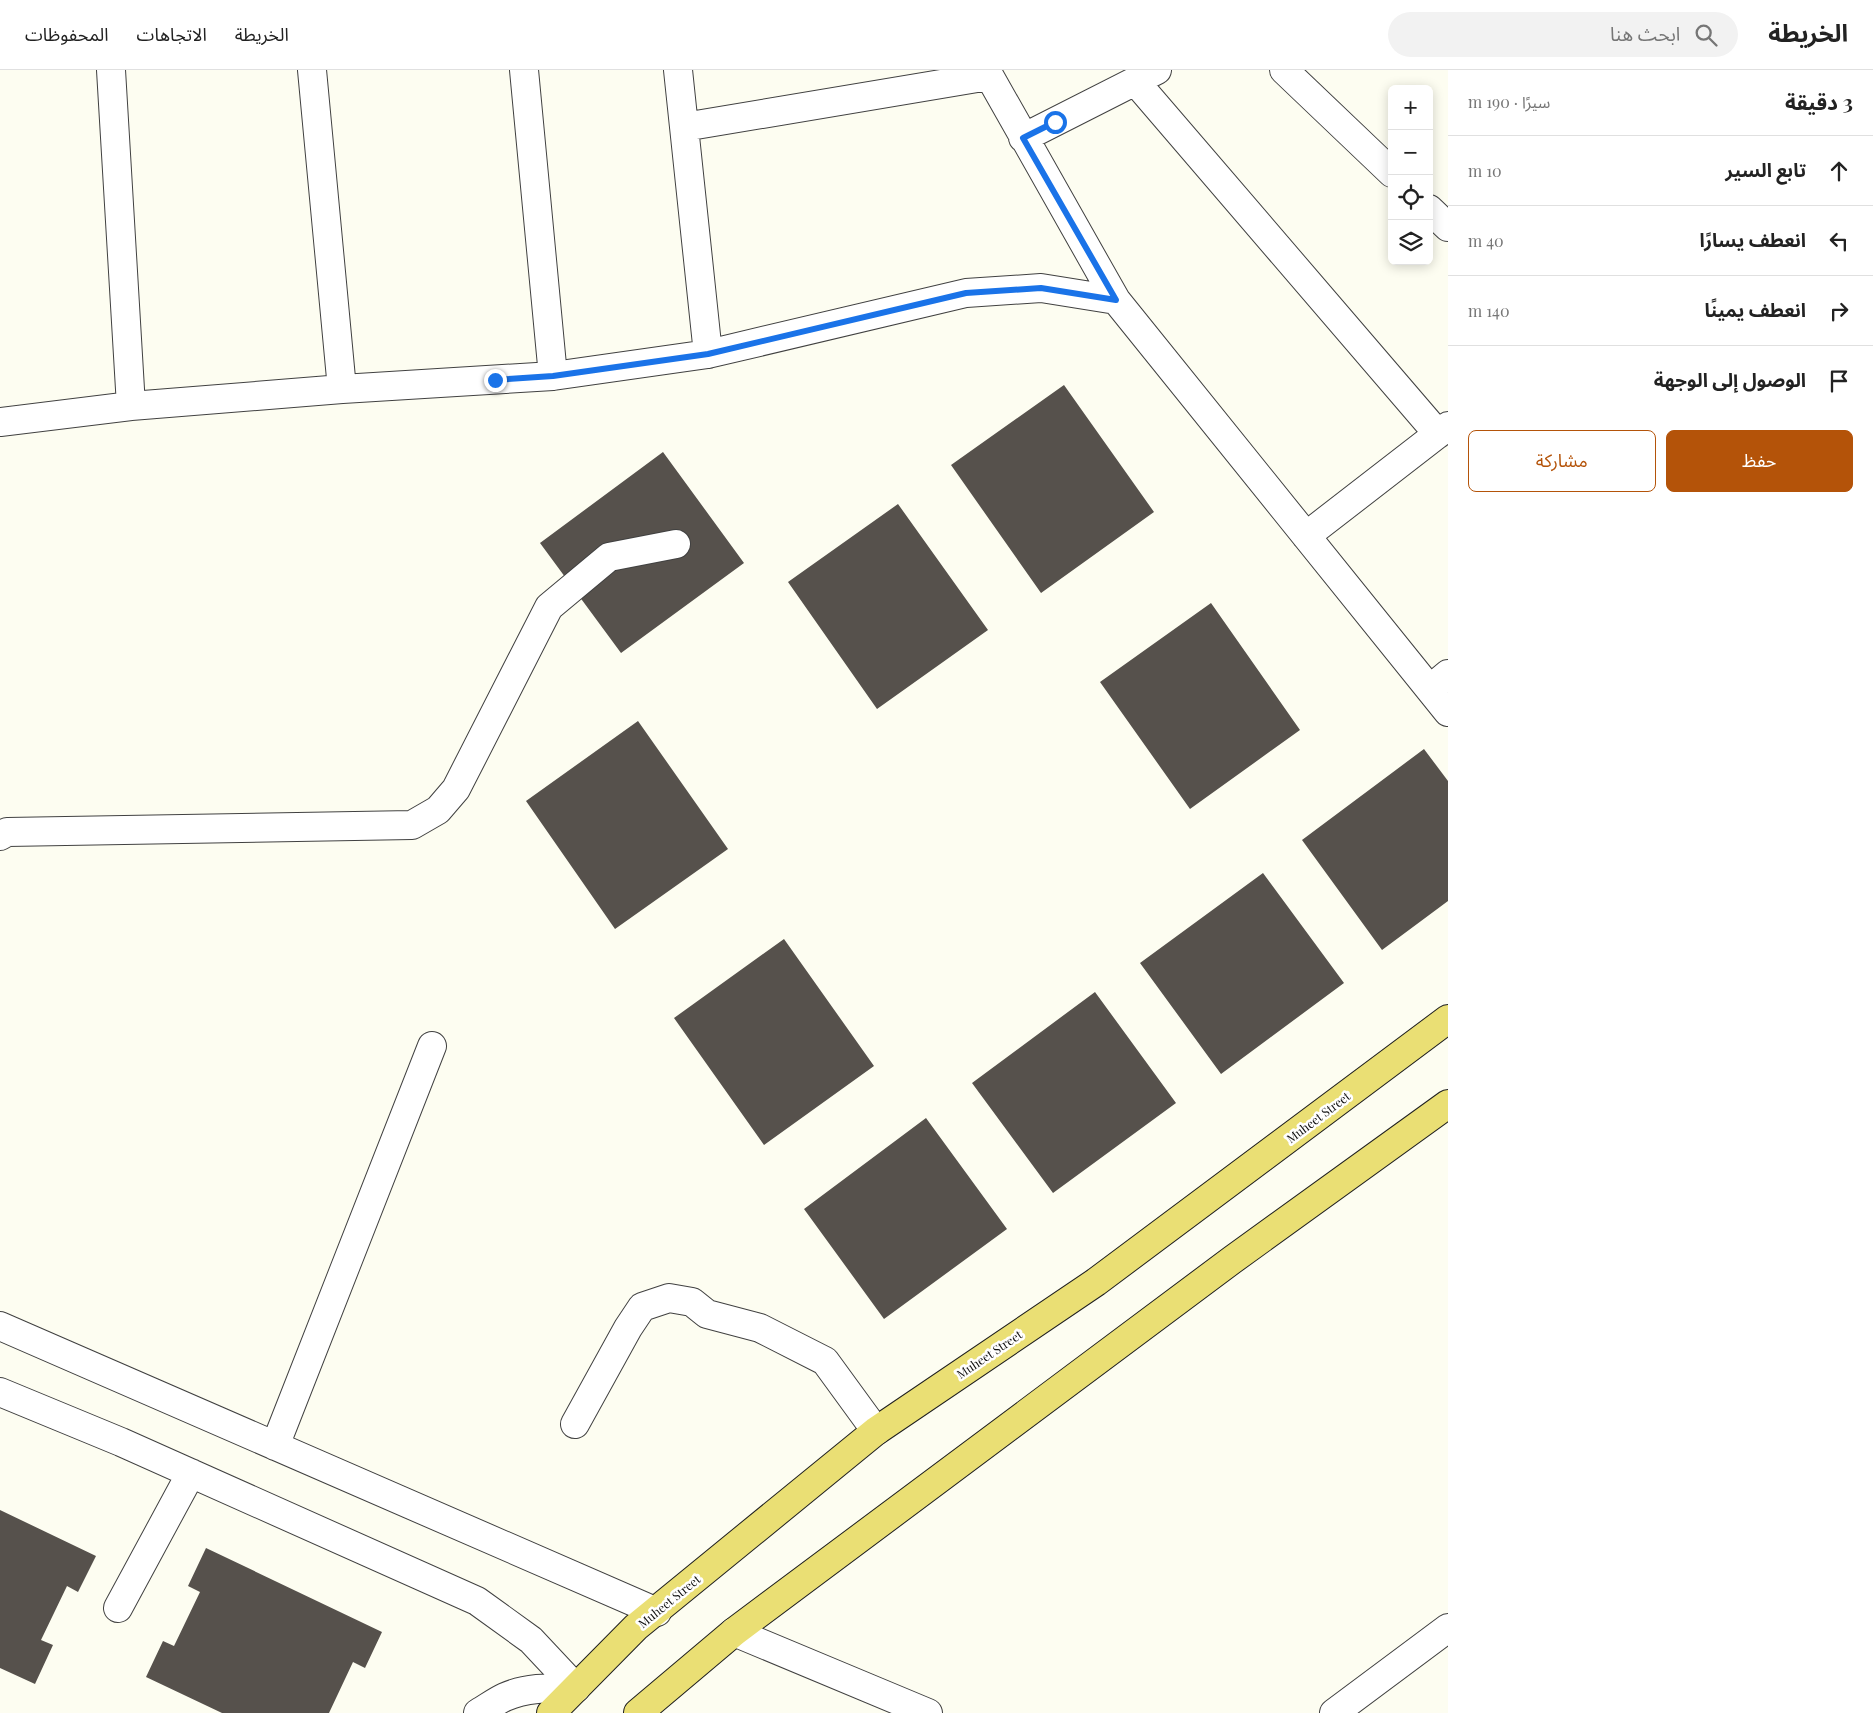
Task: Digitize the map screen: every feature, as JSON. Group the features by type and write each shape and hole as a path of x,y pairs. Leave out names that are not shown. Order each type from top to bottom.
{"main road":[{"name":"Muheet Street","path":"551,1713 636,1627 657,1612 876,1431 1096,1282 1448,1019"},
{"path":"638,1713 734,1632 1232,1260 1448,1104"}],"street":[{"path":"111,70 131,406"},
{"path":"312,70 342,389"},
{"path":"524,70 553,376"},
{"path":"678,70 708,354"},
{"path":"1284,70 1388,169"},
{"path":"684,127 988,73 1116,300 1306,536 1439,682 1448,712"},
{"path":"1023,138 1146,76 1443,430 1306,536"},
{"path":"1433,214 1448,228"},
{"path":"0,422 131,406 342,389 553,376 708,354 966,293 1041,288 1116,300"},
{"path":"0,836 8,832 412,825 438,810 456,789 549,607 609,557 676,544"},
{"path":"275,1446 432,1046"},
{"path":"575,1424 628,1328 642,1308 669,1298 692,1302 707,1314 760,1328 825,1361 876,1431"},
{"path":"0,1326 657,1612"},
{"path":"0,1392 121,1442 477,1601 531,1640 576,1688"},
{"path":"118,1608 191,1473"},
{"path":"1334,1713 1448,1628"},
{"path":"734,1632 928,1713"},
{"path":"478,1713 505,1696 540,1688 576,1688"}],"building":[{"path":"1064,385 1154,512 1041,593 951,465"},
{"path":"663,452 744,563 621,653 540,543"},
{"path":"898,504 988,630 877,709 788,582"},
{"path":"1211,603 1300,730 1190,809 1100,682"},
{"path":"638,721 728,849 615,929 526,801"},
{"path":"1424,749 1448,781 1448,901 1382,950 1302,840"},
{"path":"1263,873 1344,983 1221,1074 1140,963"},
{"path":"784,939 874,1066 764,1145 674,1018"},
{"path":"1095,992 1176,1103 1053,1193 972,1083"},
{"path":"926,1118 1007,1229 884,1319 804,1209"},
{"path":"0,1510 96,1556 78,1592 67,1586 41,1640 53,1645 35,1684 0,1668"},
{"path":"206,1548 382,1632 365,1668 353,1662 329,1713 222,1713 146,1677 163,1641 174,1646 200,1592 188,1586"}],"route":[{"path":"495,380 553,376 708,354 966,293 1041,288 1116,300 1023,138 1055,122"}]}
